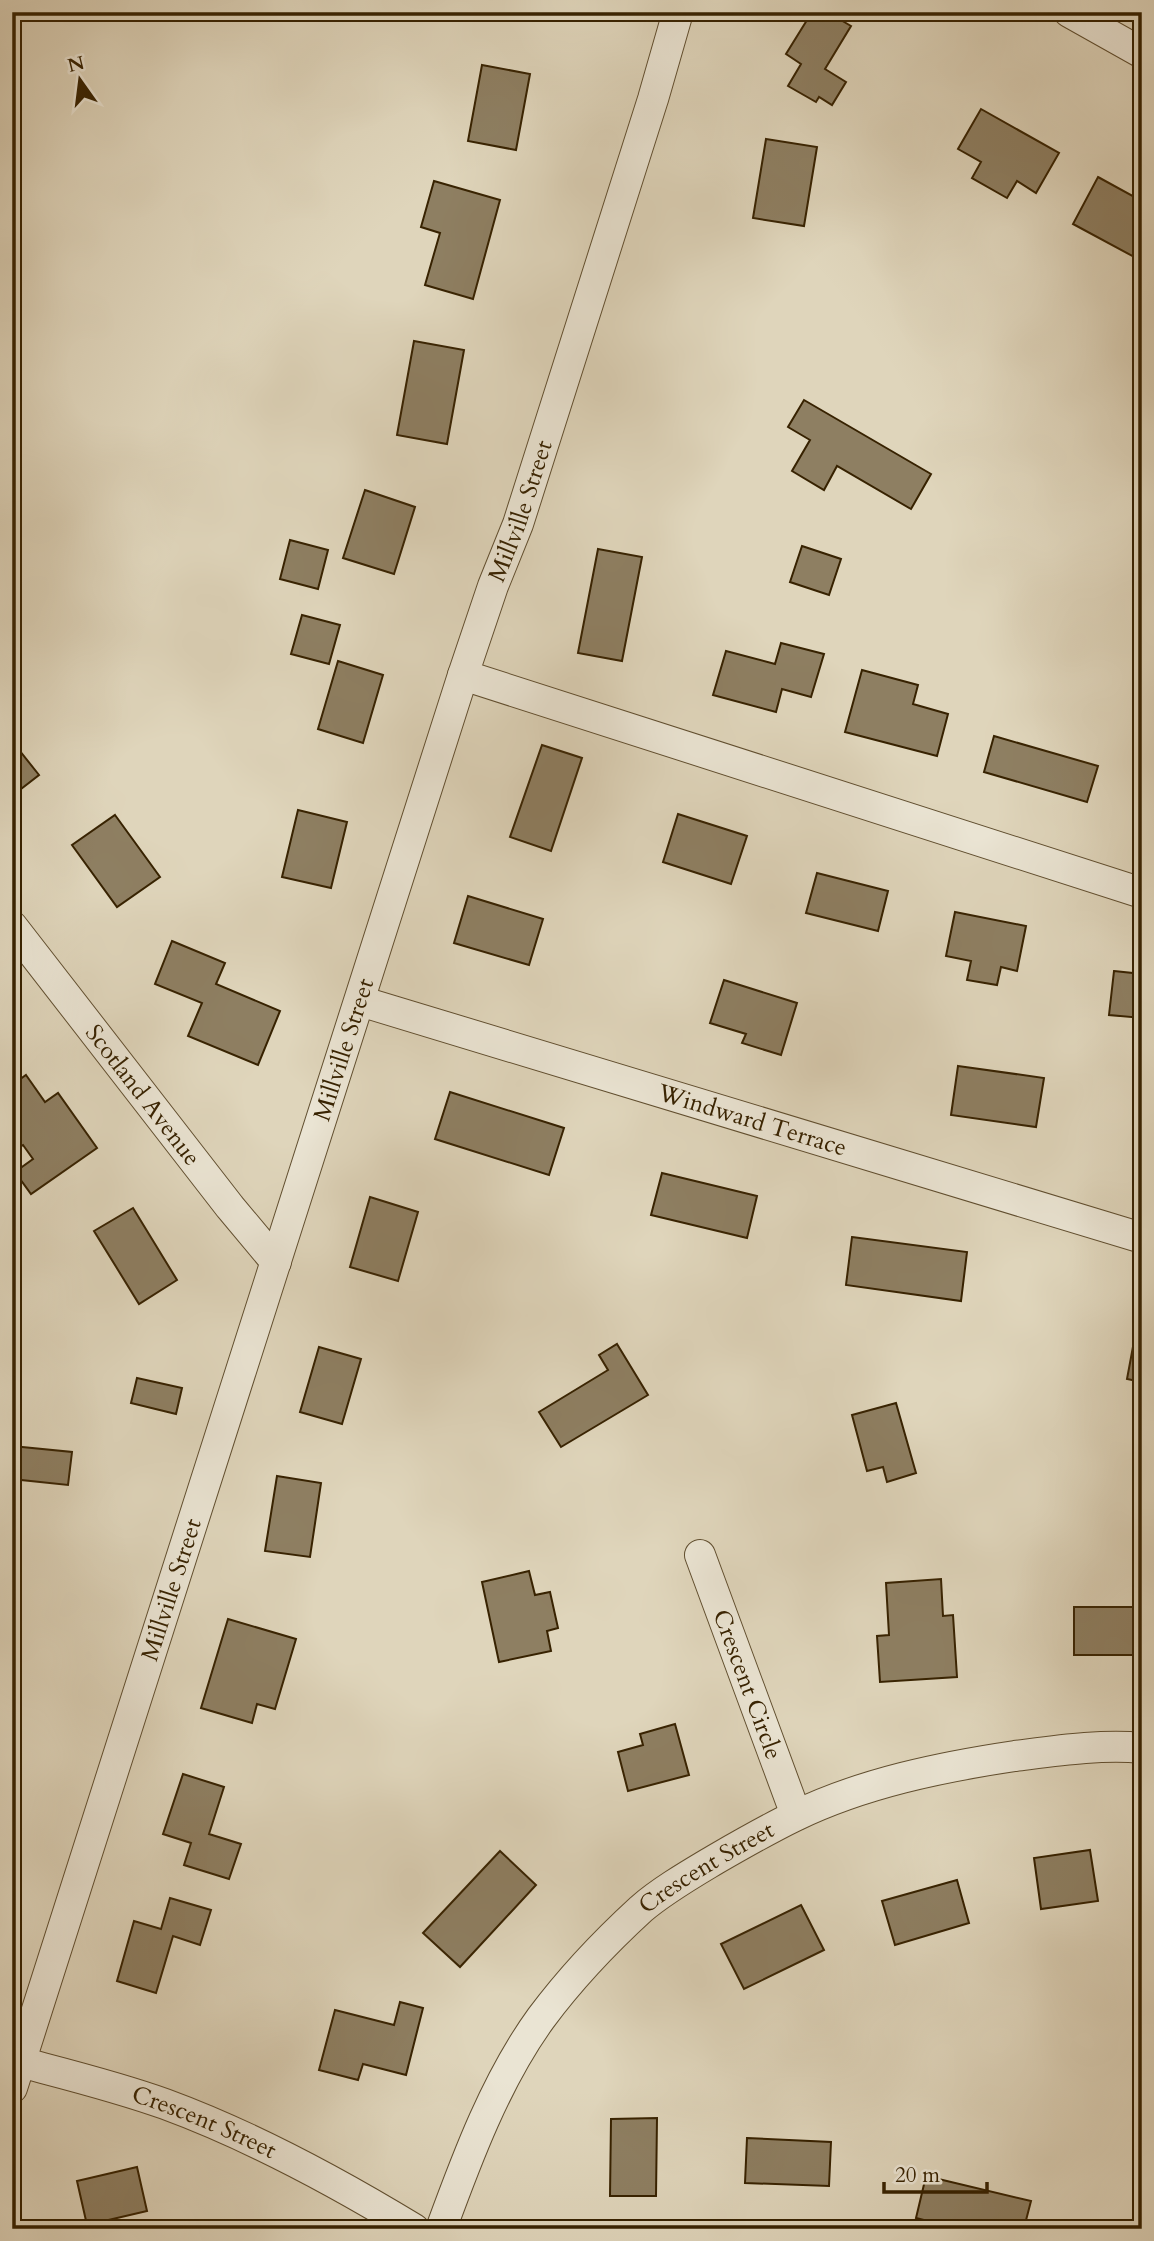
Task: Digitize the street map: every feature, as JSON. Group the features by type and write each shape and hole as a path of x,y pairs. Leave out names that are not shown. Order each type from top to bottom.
{"street":[{"name":"Millville Street","path":"16,2075 463,675 517,524 649,112 678,12"},
{"path":"1069,12 1142,54"},
{"path":"463,675 1142,893"},
{"name":"Scotland Avenue","path":"12,926 221,1196 276,1262"},
{"name":"Windward Terrace","path":"360,1002 1142,1238"},
{"name":"Crescent Circle","path":"700,1555 796,1815"},
{"name":"Crescent Street","path":"441,2229 468,2156 511,2067 540,2019 576,1976 643,1908 701,1868 796,1815 894,1780 973,1762 1052,1751 1142,1748"},
{"name":"Crescent Street","path":"16,2075 118,2089 223,2127 277,2153 414,2229"}],"building":[{"path":"812,12 827,12 851,26 825,69 846,82 832,105 819,97 816,102 788,86 801,64 786,54"},
{"path":"482,65 530,74 516,150 468,141"},
{"path":"981,109 1059,153 1036,193 1017,181 1007,198 972,178 981,162 958,149"},
{"path":"766,139 817,147 804,226 753,218"},
{"path":"1098,177 1142,201 1142,253 1138,259 1073,224"},
{"path":"434,181 500,200 473,299 425,285 440,233 421,227"},
{"path":"414,341 464,350 447,444 397,435"},
{"path":"804,400 931,474 911,509 837,466 824,490 792,471 810,440 788,427"},
{"path":"365,490 415,507 394,574 343,558"},
{"path":"290,540 328,550 318,589 280,579"},
{"path":"802,546 841,559 829,595 790,582"},
{"path":"598,549 642,557 622,661 578,653"},
{"path":"302,615 340,625 329,664 291,654"},
{"path":"781,643 824,654 811,697 782,689 776,712 713,695 726,651 775,664"},
{"path":"338,661 383,675 363,743 318,729"},
{"path":"862,670 918,685 913,704 948,714 937,756 845,732"},
{"path":"994,736 1098,766 1087,802 984,772"},
{"path":"12,741 39,775 12,796"},
{"path":"542,745 582,758 551,851 510,837"},
{"path":"298,810 347,822 331,888 282,877"},
{"path":"678,814 747,836 731,884 663,862"},
{"path":"115,815 160,877 117,907 72,845"},
{"path":"817,873 888,891 878,931 806,913"},
{"path":"468,896 543,919 529,965 454,943"},
{"path":"955,912 1026,926 1017,971 1001,967 997,985 967,980 971,961 946,956"},
{"path":"172,941 225,963 216,984 280,1011 258,1065 188,1036 202,1003 155,984"},
{"path":"1114,971 1142,974 1142,1018 1109,1015"},
{"path":"724,980 797,1003 781,1055 742,1043 746,1034 710,1023"},
{"path":"958,1066 1044,1078 1036,1127 951,1115"},
{"path":"26,1075 45,1102 58,1093 97,1148 31,1194 15,1172 33,1159 23,1145 12,1152 12,1085"},
{"path":"450,1092 564,1128 549,1175 435,1139"},
{"path":"662,1173 757,1196 747,1238 651,1215"},
{"path":"370,1197 418,1212 398,1281 350,1267"},
{"path":"133,1208 177,1280 139,1304 94,1231"},
{"path":"852,1237 967,1252 961,1301 846,1285"},
{"path":"1135,1336 1142,1337 1142,1382 1127,1379"},
{"path":"617,1344 648,1395 561,1447 539,1412 608,1370 599,1355"},
{"path":"319,1347 361,1359 342,1424 300,1412"},
{"path":"137,1378 182,1388 176,1414 131,1403"},
{"path":"896,1403 916,1473 887,1482 883,1467 867,1471 852,1415"},
{"path":"12,1446 72,1452 68,1485 12,1479"},
{"path":"277,1476 321,1483 310,1557 265,1551"},
{"path":"529,1571 535,1595 550,1592 558,1628 547,1631 551,1651 499,1662 482,1582"},
{"path":"941,1579 943,1616 953,1615 957,1677 880,1682 877,1636 889,1635 886,1583"},
{"path":"1074,1607 1142,1607 1142,1655 1074,1655"},
{"path":"228,1619 296,1639 275,1709 257,1704 252,1723 201,1708"},
{"path":"675,1724 689,1775 628,1791 618,1752 643,1745 640,1734"},
{"path":"183,1774 224,1787 209,1834 241,1844 229,1879 184,1865 191,1843 163,1834"},
{"path":"1090,1850 1098,1901 1041,1909 1034,1858"},
{"path":"500,1851 536,1885 460,1967 423,1933"},
{"path":"957,1880 969,1923 895,1945 882,1901"},
{"path":"170,1898 211,1910 200,1945 173,1936 156,1993 117,1981 134,1921 161,1929"},
{"path":"801,1905 824,1950 744,1989 721,1944"},
{"path":"400,2002 423,2008 406,2075 363,2064 358,2080 319,2070 335,2010 394,2025"},
{"path":"657,2118 656,2196 610,2196 611,2119"},
{"path":"747,2138 831,2142 829,2186 745,2183"},
{"path":"137,2167 147,2211 87,2225 77,2181"},
{"path":"926,2176 1031,2201 1024,2228 1009,2224 1008,2229 959,2229 916,2218"}]}
